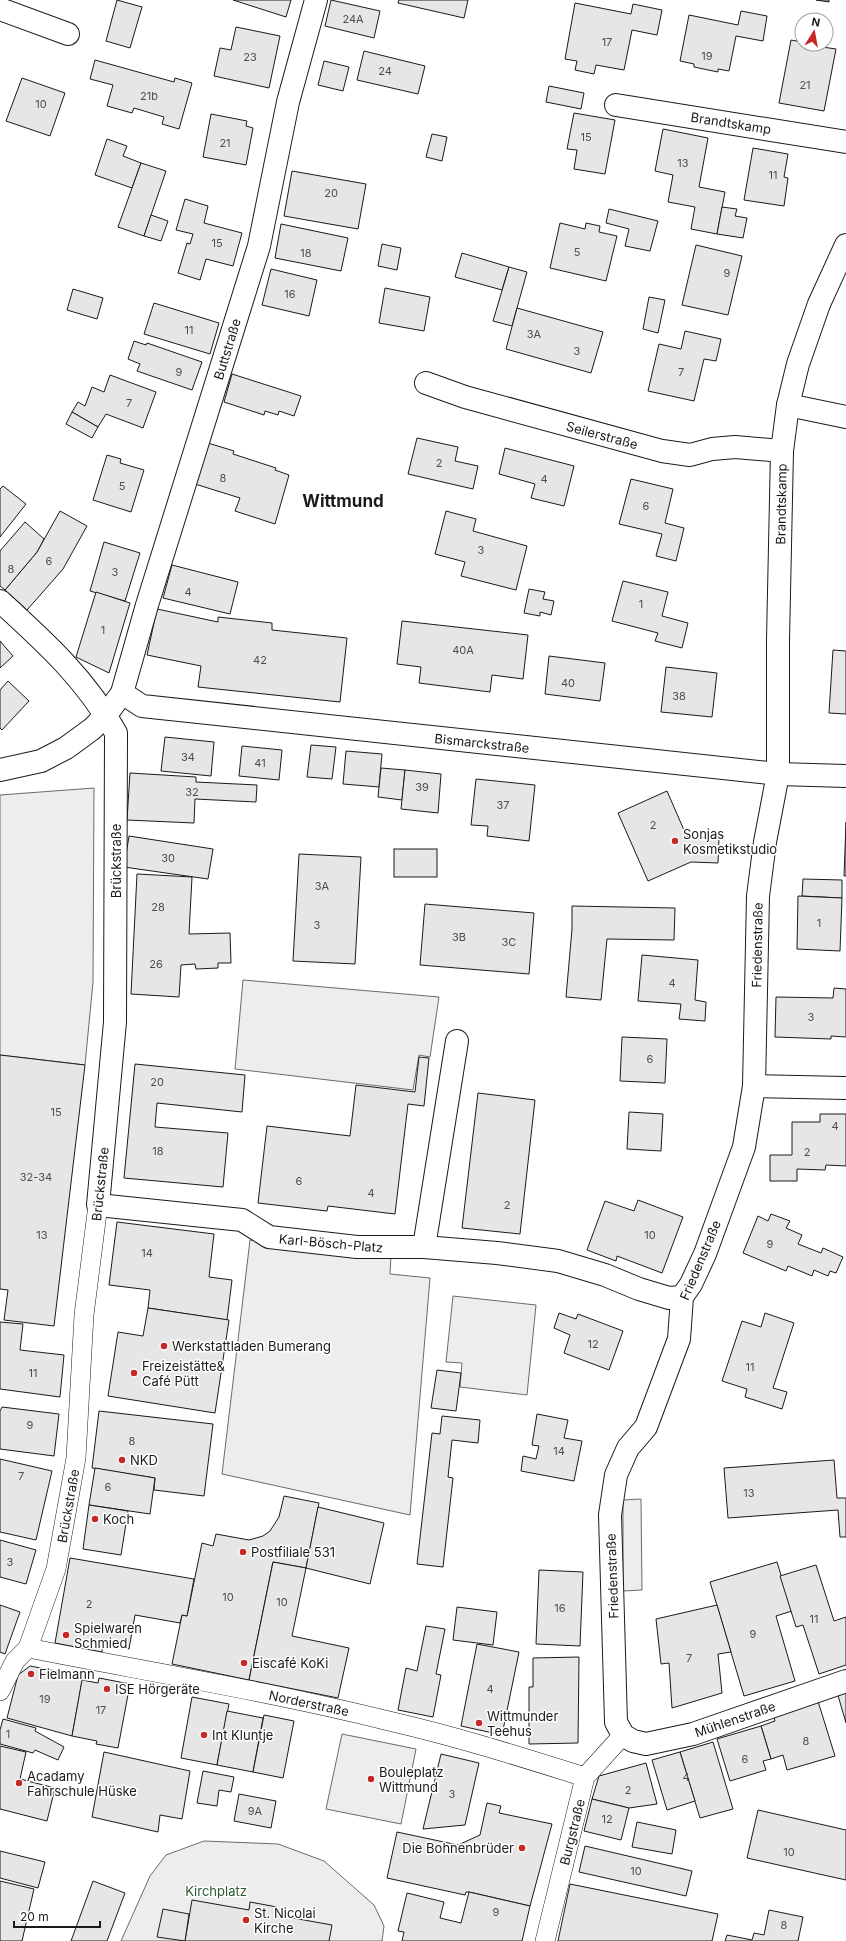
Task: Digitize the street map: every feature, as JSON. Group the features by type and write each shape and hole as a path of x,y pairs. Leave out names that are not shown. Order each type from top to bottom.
{"street":[{"name":"Buttstraße","path":"122,693 149,598 259,246 288,102 316,0"},
{"path":"0,9 68,34"},
{"name":"Brandtskamp","path":"616,105 846,142"},
{"name":"Brandtskamp","path":"778,774 778,640 782,451 788,405 798,364 819,304 846,245"},
{"name":"Seilerstraße","path":"426,383 465,397 662,451 690,455 712,449 735,447 782,451"},
{"path":"788,405 846,417"},
{"name":"Brückstraße","path":"0,601 58,654 106,715 116,733 117,967 114,1036 98,1205 84,1315 76,1458 56,1569 28,1648"},
{"path":"0,770 41,761 66,748 92,729 106,715 122,693"},
{"name":"Bismarckstraße","path":"122,693 142,706 778,774 846,776"},
{"name":"Friedenstraße","path":"623,1735 616,1722 610,1515 616,1475 628,1448 646,1427 678,1339 682,1297 691,1284 705,1254 744,1147 754,1086 758,896 778,774"},
{"path":"424,1247 457,1041"},
{"path":"754,1086 846,1088"},
{"name":"Karl-Bösch-Platz","path":"98,1205 242,1220 269,1237 357,1247 424,1247 497,1253 558,1261 605,1275 669,1298 682,1297"},
{"path":"0,1691 16,1661 28,1648"},
{"name":"Norderstraße","path":"28,1648 310,1703 393,1722 491,1748 585,1778"},
{"name":"Mühlenstraße","path":"623,1735 633,1742 646,1744 693,1734 846,1681"},
{"name":"Burgstraße","path":"545,1941 585,1778 623,1735"}],"shaded area":[{"path":"94,788 93,982 85,1065 0,1055 0,795"},
{"path":"243,980 439,997 430,1057 419,1055 413,1090 235,1069"},
{"path":"250,1240 391,1256 390,1274 430,1278 410,1515 222,1474"},
{"path":"453,1296 536,1305 527,1395 460,1387 462,1363 446,1362"},
{"path":"641,1499 642,1590 623,1591 623,1500"},
{"name":"Bouleplatz Wittmund","path":"342,1734 416,1749 401,1824 326,1809"},
{"name":"Kirchplatz","path":"204,1841 278,1844 324,1861 374,1905 384,1926 382,1941 121,1941 150,1876 166,1855"}],"building":[{"path":"117,0 142,7 130,48 106,41"},
{"path":"233,0 291,0 286,17"},
{"path":"331,0 380,11 374,38 325,26"},
{"path":"399,0 468,0 464,18 398,3"},
{"path":"816,0 829,0 829,2"},
{"path":"575,3 631,14 633,4 662,10 657,35 632,30 624,70 596,65 594,74 575,70 577,61 565,59"},
{"path":"741,11 767,16 763,41 736,36 729,71 718,69 718,72 694,67 694,64 680,61 689,15 738,25"},
{"path":"236,27 280,36 269,88 214,76 220,48 231,50"},
{"path":"791,40 794,41 794,52 834,52 834,49 836,49 824,111 779,103"},
{"path":"364,51 425,66 418,94 357,80"},
{"path":"95,60 174,82 175,78 192,83 179,129 162,124 164,117 134,108 132,113 107,106 113,85 90,79"},
{"path":"324,61 349,67 343,91 318,85"},
{"path":"22,78 65,93 50,136 6,121"},
{"path":"549,86 584,93 581,109 546,102"},
{"path":"574,113 615,120 605,174 574,169 577,150 567,149"},
{"path":"211,114 247,121 246,126 253,128 246,165 203,157"},
{"path":"663,129 708,138 699,187 725,192 717,234 691,229 695,207 668,202 673,175 655,171"},
{"path":"432,134 447,137 442,161 426,157"},
{"path":"107,139 127,146 123,156 141,163 132,188 95,175"},
{"path":"753,148 788,154 784,177 788,178 784,206 744,200"},
{"path":"141,163 166,171 144,236 118,227"},
{"path":"292,171 366,184 358,229 284,216"},
{"path":"185,199 208,206 204,223 242,233 233,266 206,259 200,280 178,273 187,243 190,244 193,234 176,230"},
{"path":"722,207 737,209 735,216 747,218 743,238 717,234"},
{"path":"609,209 658,221 650,251 625,246 629,229 606,223"},
{"path":"151,215 168,221 161,241 144,236"},
{"path":"560,223 585,229 586,223 600,226 599,232 617,236 606,281 550,268"},
{"path":"281,224 348,238 341,271 275,258"},
{"path":"382,244 401,248 397,270 378,266"},
{"path":"696,245 742,256 728,315 682,305"},
{"path":"462,253 509,267 502,290 455,277"},
{"path":"509,267 527,272 512,326 493,321"},
{"path":"271,269 317,280 309,316 262,305"},
{"path":"385,288 430,297 424,331 379,323"},
{"path":"73,289 103,298 97,319 67,310"},
{"path":"649,297 665,300 658,333 643,329"},
{"path":"154,303 219,323 210,354 144,334"},
{"path":"517,308 603,332 591,373 506,349"},
{"path":"685,331 721,339 716,361 704,359 694,401 648,391 659,344 681,349"},
{"path":"134,341 146,345 147,343 202,362 192,390 137,371 140,364 128,359"},
{"path":"232,374 301,396 294,416 279,411 278,415 265,411 264,415 224,402"},
{"path":"110,375 156,392 143,428 106,414 98,427 72,412 78,402 85,406 92,387 104,392"},
{"path":"72,412 98,427 92,438 66,424"},
{"path":"417,438 458,447 455,461 478,466 473,489 408,474"},
{"path":"208,443 234,451 233,454 276,468 275,470 289,475 275,524 235,511 240,498 195,484"},
{"path":"505,448 574,466 564,506 531,498 535,484 499,474"},
{"path":"107,455 121,459 120,463 144,470 131,512 93,500"},
{"path":"631,479 673,489 665,523 684,528 676,561 656,556 662,534 619,524"},
{"path":"3,486 26,504 0,537 0,489"},
{"path":"60,511 87,526 63,569 27,610 5,590 37,552"},
{"path":"446,511 476,519 473,531 527,546 516,590 461,576 465,562 435,554"},
{"path":"25,522 44,539 37,552 5,590 0,586 0,551"},
{"path":"104,542 140,553 125,601 90,591"},
{"path":"172,565 238,582 230,614 163,598"},
{"path":"623,581 668,592 662,616 688,623 682,648 655,641 658,633 612,621"},
{"path":"529,589 545,592 543,599 554,601 551,615 540,612 540,616 524,613"},
{"path":"96,592 130,603 109,673 76,657"},
{"path":"157,609 218,622 218,617 272,623 272,630 347,638 340,702 198,687 201,666 147,655"},
{"path":"402,621 528,635 523,679 492,675 490,692 419,683 421,667 397,664"},
{"path":"0,641 13,656 0,668"},
{"path":"833,650 846,651 846,714 829,713"},
{"path":"549,656 605,663 600,701 545,694"},
{"path":"666,667 717,673 712,717 661,712"},
{"path":"8,681 29,701 2,730 0,728 0,690"},
{"path":"165,737 214,742 211,776 161,771"},
{"path":"311,745 336,747 332,779 307,777"},
{"path":"242,746 282,750 279,780 239,776"},
{"path":"346,751 382,754 379,787 343,784"},
{"path":"381,768 405,770 402,800 378,797"},
{"path":"405,770 441,774 438,813 401,809"},
{"path":"130,773 196,777 196,782 257,785 256,802 195,799 194,823 127,820"},
{"path":"476,779 535,785 529,841 487,836 488,826 471,825"},
{"path":"667,791 687,837 719,838 718,863 691,862 648,881 618,813"},
{"path":"846,822 846,876 844,876"},
{"path":"129,836 213,849 208,879 124,867"},
{"path":"394,849 437,849 437,877 394,877"},
{"path":"299,854 361,857 355,964 293,961"},
{"path":"137,874 192,877 189,934 230,933 231,963 218,963 218,968 196,969 195,964 181,965 179,997 131,994"},
{"path":"803,879 842,880 842,898 802,896"},
{"path":"798,896 842,898 840,951 797,949"},
{"path":"425,904 534,913 529,974 420,965"},
{"path":"572,906 675,908 674,940 607,939 601,1000 566,997 572,929"},
{"path":"642,955 698,960 695,1000 706,1002 705,1021 679,1019 681,1004 638,1001"},
{"path":"834,988 846,989 846,1037 831,1036 831,1039 775,1037 776,997 833,998"},
{"path":"622,1037 667,1039 665,1083 620,1081"},
{"path":"0,1055 85,1065 54,1326 4,1320 8,1290 0,1289"},
{"path":"419,1057 429,1058 424,1106 408,1104 395,1214 328,1206 327,1211 258,1203 267,1126 350,1136 356,1085 415,1092"},
{"path":"135,1064 245,1075 242,1112 157,1103 155,1127 228,1133 223,1187 124,1178"},
{"path":"478,1093 535,1100 520,1234 462,1228"},
{"path":"629,1112 663,1114 661,1151 627,1149"},
{"path":"820,1114 846,1114 846,1166 826,1165 825,1170 797,1169 797,1181 770,1181 770,1155 792,1155 792,1122 820,1122"},
{"path":"638,1200 683,1217 662,1273 617,1256 616,1261 587,1250 605,1201 634,1211"},
{"path":"771,1214 790,1221 786,1228 802,1235 798,1244 821,1253 823,1248 843,1257 836,1273 830,1271 828,1276 814,1270 812,1276 788,1266 786,1271 743,1253 758,1216 768,1221"},
{"path":"117,1222 214,1234 209,1277 232,1280 227,1320 148,1308 150,1290 109,1285"},
{"path":"148,1308 229,1320 215,1413 108,1396 118,1332 143,1336"},
{"path":"559,1313 576,1319 578,1314 623,1331 609,1370 564,1353 570,1335 554,1328"},
{"path":"765,1313 794,1323 773,1388 787,1392 782,1409 745,1397 747,1389 722,1381 742,1321 761,1327"},
{"path":"0,1322 23,1324 20,1350 64,1355 60,1397 0,1389"},
{"path":"437,1370 461,1373 456,1411 431,1408"},
{"path":"2,1407 59,1414 54,1456 0,1449 0,1411"},
{"path":"99,1411 213,1424 204,1496 154,1490 155,1478 92,1468"},
{"path":"537,1414 568,1420 564,1438 582,1441 574,1481 521,1471 523,1456 536,1459 539,1446 532,1445"},
{"path":"442,1416 480,1420 478,1443 452,1440 448,1477 453,1478 443,1567 417,1564 432,1433 440,1434"},
{"path":"0,1459 52,1471 36,1540 0,1532"},
{"path":"834,1460 837,1498 846,1498 846,1537 840,1537 838,1510 728,1518 724,1468"},
{"path":"95,1468 155,1478 150,1514 89,1505"},
{"path":"284,1496 319,1503 306,1568 273,1562 249,1680 172,1664 182,1615 187,1616 202,1543 213,1546 216,1534 249,1540 263,1536 270,1531 279,1517"},
{"path":"89,1505 128,1511 121,1555 83,1549"},
{"path":"318,1507 384,1523 370,1584 306,1568"},
{"path":"0,1540 36,1550 26,1584 0,1577"},
{"path":"70,1558 194,1579 187,1616 182,1615 180,1623 135,1615 129,1649 103,1644 102,1652 55,1643"},
{"path":"273,1562 306,1568 292,1636 349,1648 338,1698 249,1680"},
{"path":"777,1562 792,1611 776,1616 795,1681 744,1696 710,1582"},
{"path":"816,1565 834,1621 846,1617 846,1665 819,1674 803,1625 796,1627 780,1576"},
{"path":"539,1570 583,1572 580,1646 536,1644"},
{"path":"0,1605 20,1612 5,1654 0,1652"},
{"path":"717,1605 731,1652 718,1654 722,1693 672,1708 669,1663 661,1664 656,1619"},
{"path":"457,1607 497,1612 493,1645 453,1640"},
{"path":"426,1626 445,1629 436,1674 441,1675 433,1717 398,1710 406,1668 417,1671"},
{"path":"477,1644 519,1652 502,1735 461,1726"},
{"path":"579,1657 578,1743 529,1744 529,1687 533,1687 533,1658"},
{"path":"30,1666 83,1676 72,1736 7,1718 18,1675"},
{"path":"99,1678 130,1684 118,1748 96,1744 97,1741 72,1736 82,1680 98,1683"},
{"path":"846,1690 846,1723 837,1692"},
{"name":"Int Kluntje","path":"192,1697 229,1704 217,1765 181,1758"},
{"path":"817,1698 835,1756 787,1770 783,1755 771,1759 761,1726 775,1721 772,1712"},
{"path":"227,1711 263,1718 253,1772 217,1765"},
{"path":"264,1715 294,1721 283,1778 253,1772"},
{"path":"3,1719 36,1728 35,1731 64,1747 58,1760 35,1750 33,1753 0,1744 0,1730"},
{"path":"761,1726 771,1759 763,1761 766,1770 730,1781 717,1739"},
{"path":"713,1742 733,1809 700,1818 680,1752"},
{"name":"Acadamy Fahrschule Hüske","path":"0,1746 26,1752 20,1779 55,1788 47,1821 0,1809"},
{"path":"104,1752 190,1771 182,1819 160,1815 158,1832 92,1817"},
{"path":"680,1752 695,1801 667,1810 652,1760"},
{"path":"441,1754 479,1763 465,1825 423,1829"},
{"path":"646,1763 657,1804 629,1808 592,1799 599,1776"},
{"path":"203,1771 234,1777 231,1792 219,1790 217,1806 197,1803"},
{"path":"239,1794 276,1801 271,1828 234,1821"},
{"path":"592,1799 629,1808 621,1840 584,1831"},
{"path":"487,1803 501,1806 499,1813 552,1824 530,1906 469,1892 466,1892 465,1895 387,1878 397,1832 458,1845 480,1835"},
{"path":"758,1810 846,1830 846,1880 747,1858"},
{"path":"637,1822 676,1830 672,1854 632,1847"},
{"path":"585,1846 692,1871 686,1896 579,1872"},
{"path":"0,1851 45,1862 38,1888 0,1878"},
{"path":"0,1881 34,1889 22,1941 0,1941"},
{"path":"93,1881 125,1893 107,1941 71,1941"},
{"path":"570,1884 718,1914 712,1941 558,1941"},
{"path":"469,1892 530,1906 522,1941 402,1941 404,1932 398,1931 407,1893 444,1902 440,1918 461,1923"},
{"name":"St. Nicolai Kirche","path":"192,1900 249,1910 250,1902 277,1907 276,1915 332,1925 329,1941 185,1941"},
{"path":"163,1909 189,1914 185,1941 157,1937"},
{"path":"769,1910 803,1917 798,1941 725,1941 727,1935 752,1940 754,1933 764,1935"}],"place":[{"name":"Sonjas Kosmetikstudio","path":"675,841"},
{"name":"Werkstattladen Bumerang","path":"164,1346"},
{"name":"Freizeistätte& Café Pütt","path":"134,1373"},
{"name":"NKD","path":"122,1460"},
{"name":"Koch","path":"95,1519"},
{"name":"Postfiliale 531","path":"243,1552"},
{"name":"Spielwaren Schmied","path":"66,1635"},
{"name":"Eiscafé KoKi","path":"244,1663"},
{"name":"Fielmann","path":"31,1674"},
{"name":"ISE Hörgeräte","path":"107,1689"},
{"name":"Wittmunder Teehus","path":"479,1723"},
{"name":"Int Kluntje","path":"204,1735"},
{"name":"Bouleplatz Wittmund","path":"371,1779"},
{"name":"Acadamy Fahrschule Hüske","path":"19,1783"},
{"name":"Die Bohnenbrüder","path":"522,1848"},
{"name":"St. Nicolai Kirche","path":"246,1920"}],"district":[{"name":"Wittmund","path":"343,501"}]}
